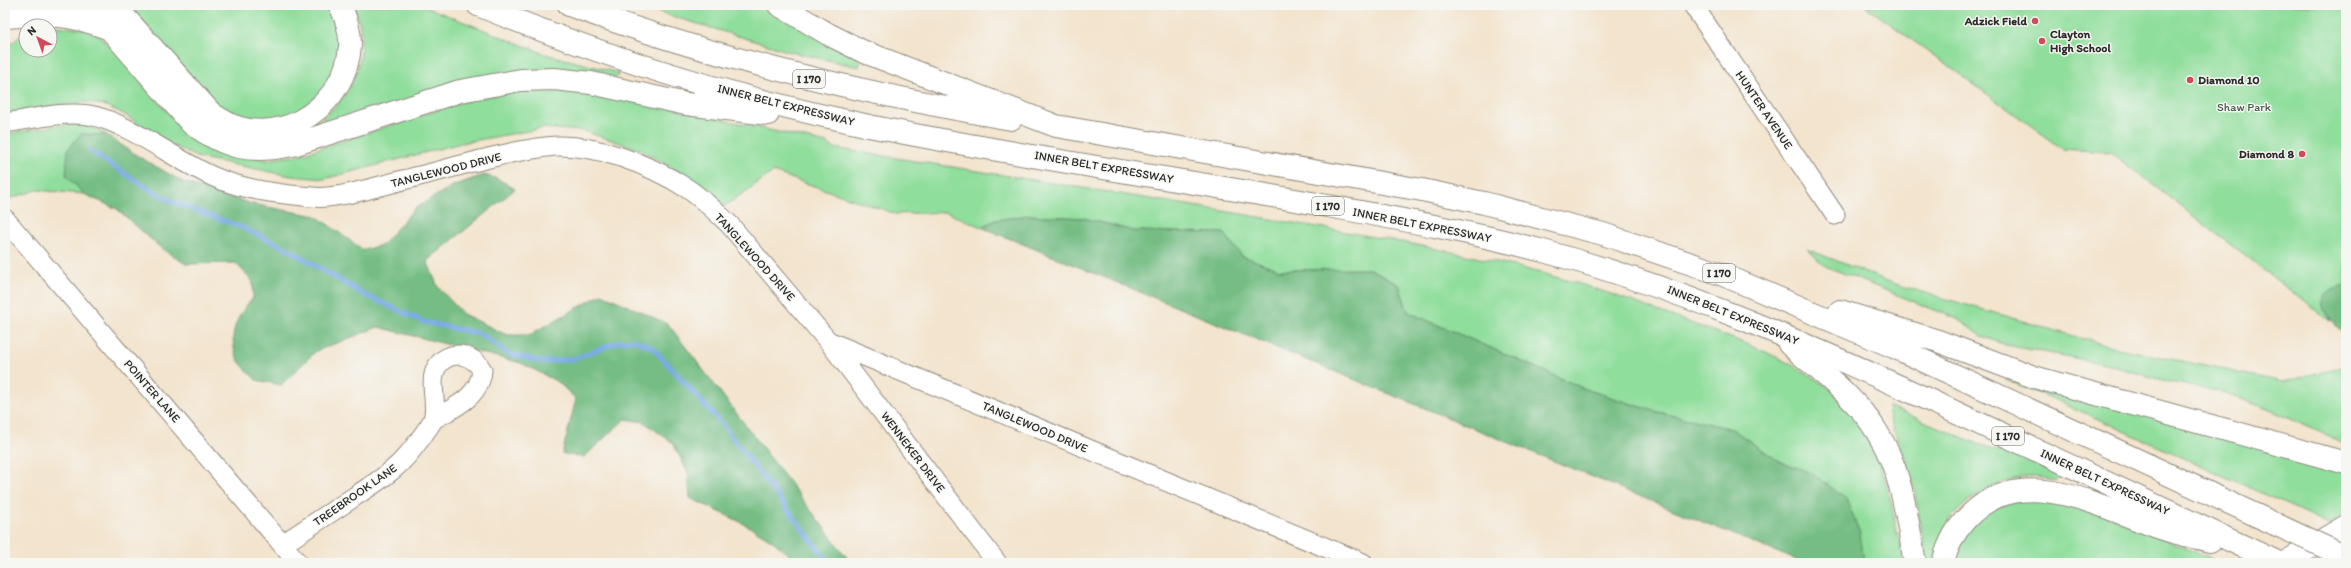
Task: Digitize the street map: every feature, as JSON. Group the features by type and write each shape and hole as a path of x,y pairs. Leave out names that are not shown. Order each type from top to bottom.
{"highway":[{"path":"89,5 115,12 212,114 232,125 260,130 283,127 304,120 325,104 338,88 346,66 350,46 347,22 340,5"},
{"name":"INNER BELT EXPRESSWAY","path":"478,5 599,51 712,87 870,126 1360,212 1481,236 1541,250 1659,286 1775,331 2005,435 2279,563"},
{"name":"I 170","path":"569,5 691,46 812,79 934,105 1422,190 1484,203 1603,234 1721,274 1894,347 2346,557"},
{"path":"779,5 828,34 862,50 1056,126"},
{"path":"5,17 115,12"},
{"path":"115,12 191,123 223,143 247,149 267,150 293,146 460,91 521,80 554,79 591,83 686,104 870,126"},
{"path":"1721,274 1938,341 2034,377 2346,463"},
{"path":"1775,331 1860,409 1877,431 1889,454 1899,482 1915,563"},
{"path":"1943,563 1952,537 1959,526 1975,510 1990,500 2010,492 2028,490 2069,495 2185,536 2240,545"},
{"path":"2284,563 2346,526"},
{"path":"2314,563 2346,543"}],"street":[{"name":"HUNTER AVENUE","path":"1693,5 1835,215"},
{"name":"TANGLEWOOD DRIVE","path":"5,123 50,115 91,116 113,122 215,178 238,186 315,198 361,191 504,155 548,146 590,149 651,169 689,189 729,224 828,341 1363,563"},
{"name":"POINTER LANE","path":"5,219 298,563"},
{"name":"WENNEKER DRIVE","path":"828,341 998,563"},
{"name":"TREEBROOK LANE","path":"283,544 380,479 401,462 434,419"}],"green space":[{"path":"130,5 333,5 339,21 340,57 326,89 300,111 281,118 263,120 244,117 217,104 137,15"},
{"path":"353,5 421,5 545,54 619,73 616,78 581,71 314,131 310,127 337,105 350,86 359,64 361,52 360,28"},
{"path":"635,5 768,5 862,57 859,67 791,52"},
{"name":"Shaw Park","path":"1864,5 2346,5 2346,286 2330,291 2324,310 2331,322 2110,152 2063,149"},
{"path":"58,26 93,30 124,59 143,85 185,130 265,160 299,155 472,99 514,92 559,89 610,94 827,143 834,148 1206,208 1414,244 1490,260 1581,284 1721,334 1763,351 1803,371 1821,382 1837,395 1853,412 1865,430 1875,451 1889,495 1903,563 1863,563 1860,533 1814,474 1777,460 1732,429 1654,411 1585,389 1408,312 1399,285 1371,269 1280,270 1242,256 1224,233 1133,231 1084,218 1028,215 996,220 981,227 946,212 896,214 773,172 725,206 701,185 641,150 584,131 544,128 461,143 324,179 291,176 196,157 172,145 122,113 104,105 86,102 5,113 5,48 18,38 18,58 58,58"},
{"path":"68,124 90,126 107,135 81,134 66,175 84,194 37,190 5,200 5,134"},
{"path":"81,134 107,135 136,155 183,182 252,204 316,216 363,250 382,245 414,209 452,186 484,175 498,179 515,189 427,261 438,287 463,314 507,335 529,335 602,294 668,324 851,563 796,563 787,553 762,534 690,498 688,473 673,443 644,422 625,419 584,457 562,454 576,399 558,382 521,363 378,327 316,351 281,385 256,380 237,358 233,339 239,317 253,298 253,282 236,263 186,264 162,249 117,209 84,194 66,175 68,149"},
{"path":"1028,215 1084,218 1133,231 1224,233 1242,256 1280,270 1371,269 1399,285 1408,312 1585,389 1654,411 1732,429 1777,460 1814,474 1846,499 1860,533 1864,562 1797,563 1796,560 981,227 996,220"},
{"path":"1807,249 1895,284 2108,346 2283,382 2346,365 2346,444 2275,412 2226,393 2165,381 2101,363 2006,345 1982,336 1957,319 1825,266"},
{"path":"2346,286 2346,335 2331,321 2324,308 2323,302 2325,296 2330,291"},
{"path":"2009,375 2346,470 2346,514 2329,524 2056,400 2006,380"},
{"path":"1888,406 1978,444 2033,461 2060,475 2056,482 2038,477 2024,477 2012,480 2000,484 1976,496 1950,520 1942,535 1935,563 1927,563 1913,486 1906,461 1893,427"},
{"path":"2042,496 2097,511 2221,563 1954,563 1961,545 1969,531 1986,513 2009,504"}],"waterway":[{"path":"90,151 147,188 175,203 241,227 286,248 365,295 424,322 481,334 508,354 544,362 573,359 618,342 633,340 652,347 721,423 829,563"}],"place":[{"name":"Adzick Field","path":"2035,21"},
{"name":"Clayton High School","path":"2042,41"},
{"name":"Diamond 10","path":"2190,80"},
{"name":"Diamond 8","path":"2302,154"}]}
